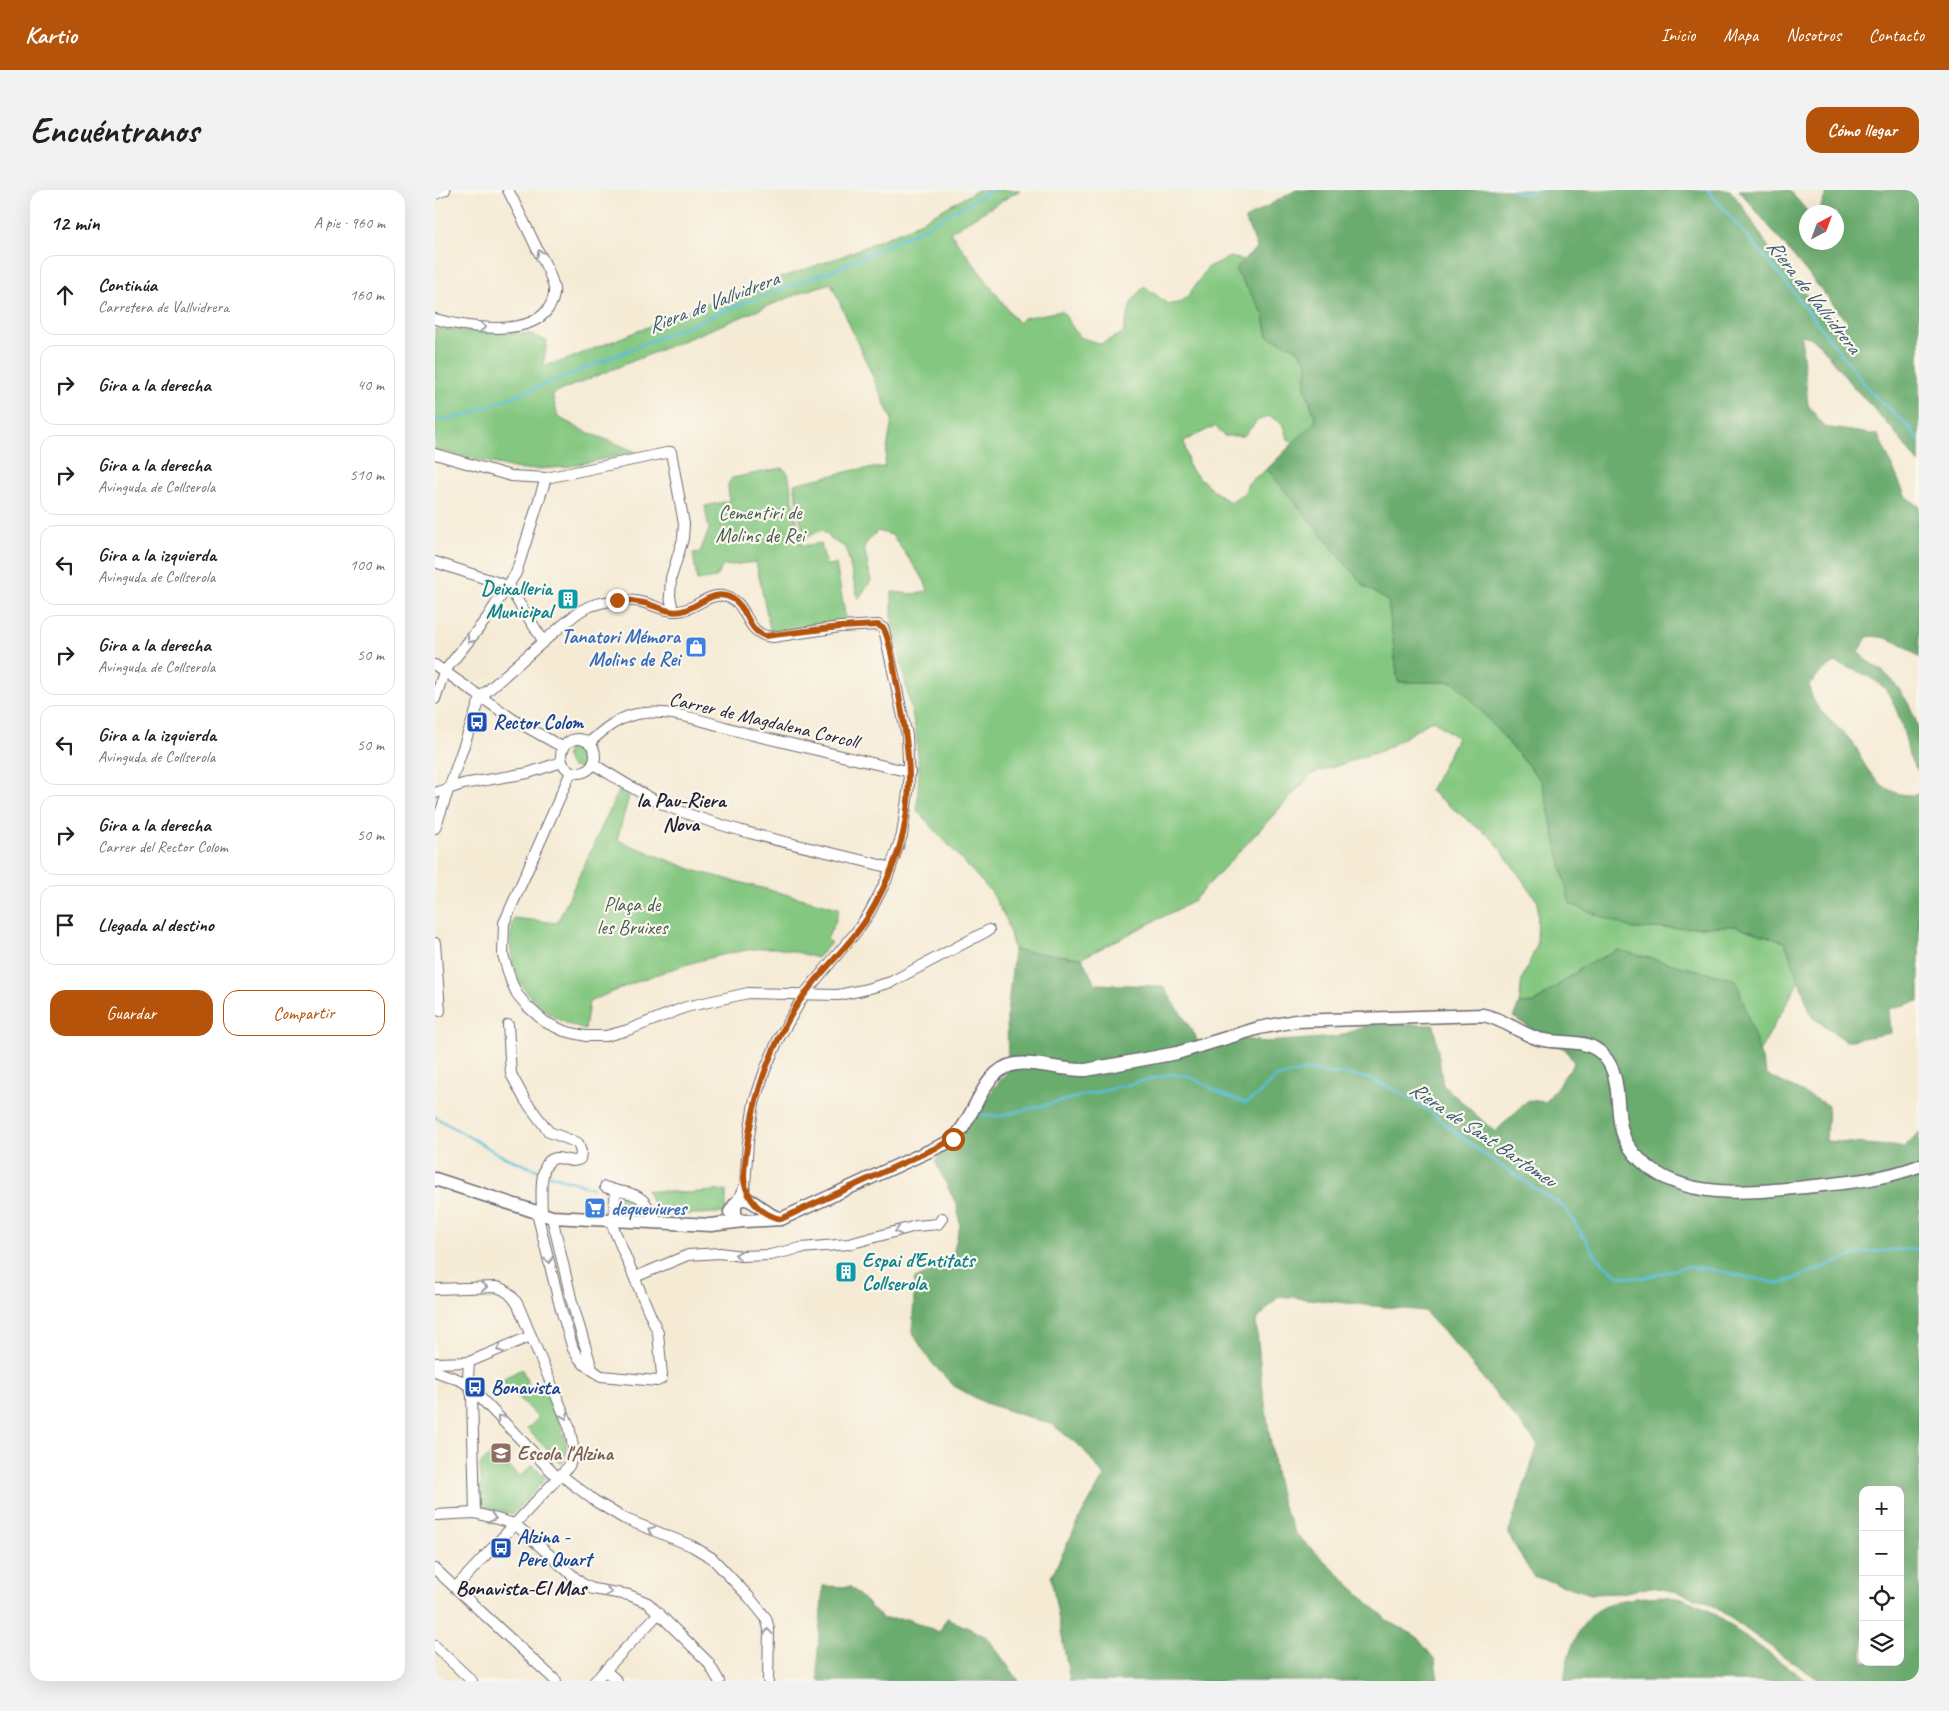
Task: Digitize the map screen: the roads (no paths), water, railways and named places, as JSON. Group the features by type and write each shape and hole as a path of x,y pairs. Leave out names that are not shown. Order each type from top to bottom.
{"main road":[{"path":"435,1179 544,1215 711,1225 781,1219 940,1146 957,1134 994,1076 1004,1068 1014,1064 1086,1070 1177,1053 1259,1028 1295,1021 1475,1014 1500,1019 1537,1038 1548,1041 1582,1043 1603,1054 1612,1068 1625,1140 1633,1152 1646,1164 1673,1181 1715,1190 1755,1192 1869,1180 1919,1166"},
{"path":"711,1225 723,1219 742,1199 754,1202 768,1215 781,1219"},
{"path":"736,1204 735,1216 745,1221 753,1219 757,1213 754,1202"}],"street":[{"path":"435,194 445,190"},
{"path":"435,319 454,324 474,326 517,326 537,320 550,306 554,290 548,270 508,190"},
{"path":"435,454 511,476 546,478 671,452 684,524 683,539 671,578 670,596 673,611"},
{"path":"435,699 444,672 487,618 516,573 546,478"},
{"path":"435,562 508,586 544,642"},
{"path":"435,828 484,694 584,609 604,602 630,600 673,611 685,610 707,598 720,596 736,601 752,626 765,636 818,629 881,626 887,634 907,736 909,772 905,821 897,853 879,896 865,922 805,993 779,1040 759,1086 750,1124 745,1186 736,1204"},
{"path":"435,665 481,699 520,724 564,748"},
{"name":"Carrer de Magdalena Corcoll","path":"589,743 618,720 638,714 663,714 719,725 829,754 909,772"},
{"path":"576,740 589,743 595,753 593,764 586,771 571,772 562,762 564,748 567,744 576,740"},
{"path":"435,793 463,784 528,773 562,762"},
{"path":"593,764 638,791 676,810 730,827 891,868"},
{"path":"571,772 504,923 503,955 517,994 545,1022 564,1031 585,1036 606,1036 628,1030 686,1007 740,995 768,992 838,995 863,990 891,982 989,930"},
{"path":"435,943 440,1010"},
{"path":"508,1025 511,1074 525,1100 549,1132 578,1143 581,1152 581,1159 575,1162 557,1158 549,1161 544,1167 543,1178 544,1215 554,1282 573,1349 584,1364 594,1372 607,1378 657,1381 661,1379 658,1333 613,1220 615,1196 618,1192"},
{"path":"745,1186 754,1202"},
{"path":"605,1187 618,1192 631,1193 643,1199 657,1222"},
{"path":"544,1215 567,1279 585,1349 594,1372"},
{"path":"635,1277 688,1255 720,1253 756,1257 801,1248 836,1246 917,1226 939,1224 942,1218"},
{"path":"554,1282 567,1279"},
{"path":"435,1289 496,1287 504,1289 511,1294 518,1305 572,1435 574,1452 573,1460 559,1476 455,1587"},
{"path":"435,1362 469,1362 531,1336"},
{"path":"573,1349 585,1349"},
{"path":"469,1362 468,1378 472,1396 475,1513"},
{"path":"435,1371 462,1381 469,1386 559,1476 595,1501 623,1518 692,1546 711,1558 749,1597 766,1618 769,1629 768,1681"},
{"path":"435,1514 475,1513 515,1524 581,1583 593,1589 638,1598 648,1603 708,1662 719,1681"},
{"path":"435,1569 556,1681"},
{"path":"595,1681 659,1613"},
{"path":"435,1646 472,1681"},
{"path":"605,1670 617,1681"}],"waterway":[{"name":"Riera de Vallvidrera","path":"435,419 463,416 736,306 834,270 922,229 992,190"},
{"name":"Riera de Vallvidrera","path":"1513,190 1525,194 1537,190"},
{"name":"Riera de Vallvidrera","path":"1708,190 1781,276 1870,391 1910,428 1919,441"},
{"name":"Riera de Sant Bartomeu","path":"980,1115 1000,1116 1171,1074 1189,1076 1224,1095 1246,1103 1258,1095 1274,1078 1307,1070 1364,1077 1391,1088 1422,1106 1492,1160 1564,1207 1598,1259 1619,1276 1641,1278 1686,1267 1710,1269 1780,1284 1863,1252 1919,1249"},
{"name":"Riera de Sant Bartomeu","path":"435,1117 502,1156 542,1172"},
{"name":"Riera de Sant Bartomeu","path":"547,1174 593,1188"}],"place":[{"name":"Deixalleria Municipal","path":"568,599"},
{"name":"Tanatori Mémora Molins de Rei","path":"696,647"},
{"name":"Rector Colom","path":"477,722"},
{"name":"dequeviures","path":"595,1208"},
{"name":"Espai d’Entitats Collserola","path":"846,1272"},
{"name":"Bonavista","path":"475,1387"},
{"name":"Escola l'Alzina","path":"501,1453"},
{"name":"Alzina - Pere Quart","path":"501,1548"}],"district":[{"name":"la Pau-Riera Nova","path":"681,812"},
{"name":"Bonavista-El Mas","path":"521,1588"}],"park label":[{"name":"Cementiri de Molins de Rei","path":"760,524"},
{"name":"Plaça de les Bruixes","path":"632,916"}]}
